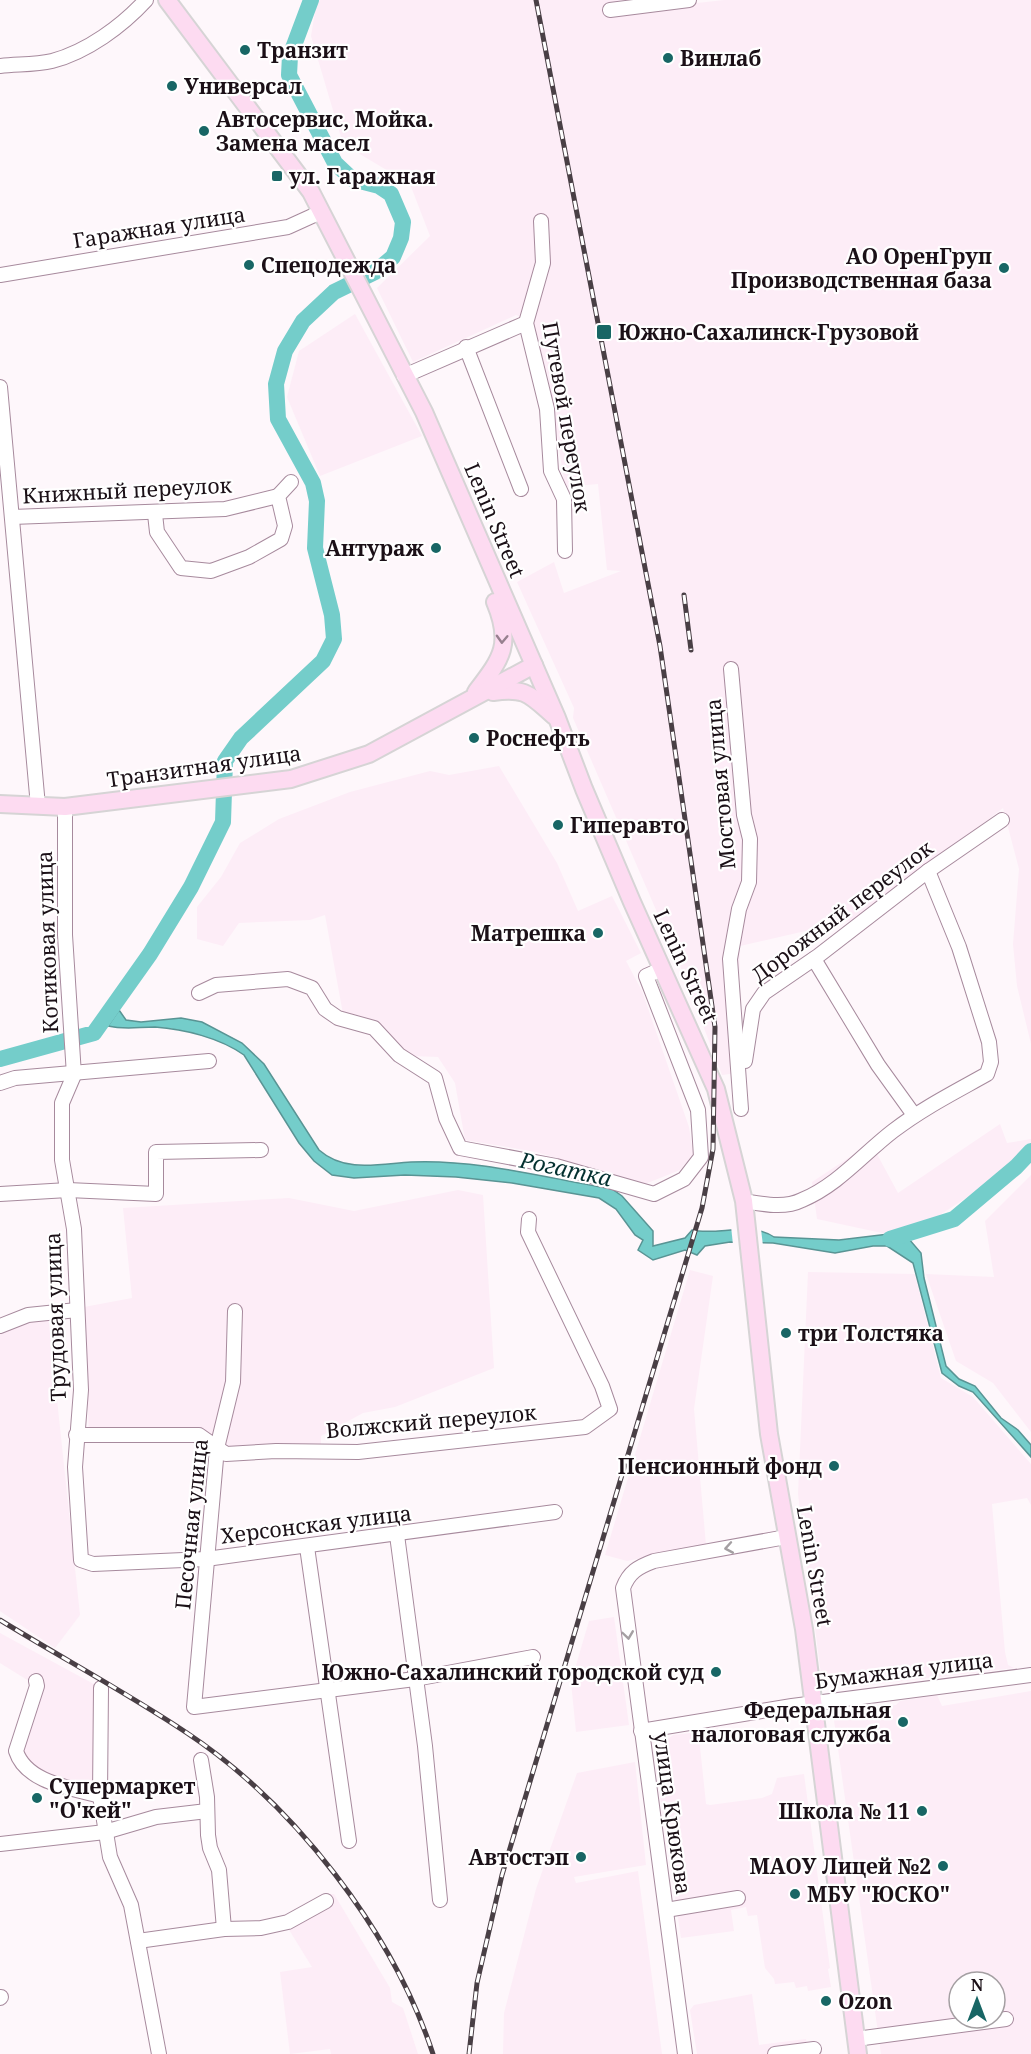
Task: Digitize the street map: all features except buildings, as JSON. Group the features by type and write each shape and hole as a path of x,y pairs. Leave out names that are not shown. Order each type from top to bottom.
{"main road":[{"name":"Lenin Street","path":"167,0 296,169 321,212 404,376 464,504 557,718 584,789 701,1053 727,1127 744,1207 769,1434 804,1629 812,1704 838,1877 857,2047"},
{"path":"464,504 470,538 502,618 503,645 499,662 472,698"},
{"name":"Транзитная улица","path":"0,804 65,807 203,792 291,779 369,754 534,665"},
{"path":"472,698 513,689 527,692 557,718"}],"street":[{"path":"0,66 53,61 93,43 130,17 146,0"},
{"path":"610,10 689,0"},
{"name":"Гаражная улица","path":"0,275 288,227 321,212"},
{"name":"Путевой переулок","path":"541,221 543,263 526,323 547,409 551,471 564,499 566,551"},
{"path":"404,376 466,347 526,323"},
{"path":"466,347 521,489"},
{"path":"0,387 38,806"},
{"path":"155,514 158,532 181,568 211,571 249,557 281,539 285,526 278,495 291,482"},
{"name":"Книжный переулок","path":"12,517 22,514 155,514 225,509 278,495"},
{"name":"Мостовая улица","path":"732,669 744,815 750,839 749,882 739,909 730,959 741,1109"},
{"name":"Котиковая улица","path":"65,807 65,935 74,1075"},
{"name":"Дорожный переулок","path":"741,1109 746,1041 753,1009 764,993 928,871 1002,820"},
{"path":"744,1207 782,1206 802,1200 851,1168 914,1115 987,1074 992,1062 989,1042 959,947 928,871"},
{"path":"814,958 878,1065 914,1115"},
{"path":"199,993 216,985 270,979 288,979 312,988 325,1009 338,1018 374,1028 399,1055 435,1078 446,1118 460,1148 556,1166 654,1194 684,1179 701,1157 698,1110 646,976 662,969"},
{"path":"0,1083 15,1078 74,1075 208,1061"},
{"name":"Трудовая улица","path":"74,1075 62,1103 62,1160 74,1229 81,1390 75,1467 81,1560"},
{"path":"727,1127 741,1109"},
{"path":"0,1194 68,1191 156,1194 156,1152 261,1149"},
{"name":"Волжский переулок","path":"76,1435 199,1435 226,1454 276,1451 358,1452 585,1427 610,1409 602,1386 528,1232 529,1219"},
{"path":"0,1326 28,1315 76,1310"},
{"name":"Песочная улица","path":"235,1311 233,1382 217,1448 194,1707 326,1691"},
{"name":"Херсонская улица","path":"81,1560 93,1564 206,1559 555,1512"},
{"path":"397,1535 441,1900"},
{"name":"улица Крюкова","path":"685,2054 623,1600 627,1578 637,1567 654,1561 786,1537"},
{"path":"307,1547 349,1841"},
{"path":"326,1691 415,1679 533,1657"},
{"name":"Бумажная улица","path":"641,1731 698,1720 1031,1675"},
{"path":"36,1681 38,1686 16,1751 18,1759 49,1782 100,1796"},
{"path":"101,1688 100,1796 105,1832 110,1857 131,1905 159,2054"},
{"path":"201,1760 210,1848 219,1870 224,1929"},
{"path":"0,1844 105,1832 156,1817 207,1810"},
{"path":"666,1910 738,1898"},
{"path":"138,1941 224,1929 261,1928 288,1922 326,1901"},
{"path":"857,2047 947,2030"},
{"path":"775,2054 814,2049"}],"shaded area":[{"path":"317,0 660,0 661,7 724,0 1031,0 1031,1044 1017,986 1013,944 1019,869 1003,808 862,918 740,946 737,1073 722,1075 679,963 573,718 574,708 517,582 554,562 564,593 621,571 607,570 598,484 565,487 548,377 533,322 516,315 413,362 377,288 430,236 410,184 343,144 311,36"},
{"path":"355,314 422,436 320,476 287,397 299,351"},
{"path":"499,766 557,863 578,911 612,896 641,953 626,961 642,991 689,1127 693,1154 680,1170 645,1184 536,1152 465,1140 455,1083 438,1057 412,1056 375,1022 343,1014 325,915 310,920 239,923 223,946 197,939 197,907 221,877 240,843 279,819 350,792 430,771 449,775"},
{"path":"1000,1124 1007,1143 1031,1139 1031,1143 1014,1167 932,1220 891,1235 817,1219 812,1182 871,1143 898,1193"},
{"path":"1031,1175 1031,1432 993,1383 956,1361 926,1274 994,1277 985,1221"},
{"path":"458,1190 483,1195 494,1368 395,1407 363,1413 321,1436 321,1458 224,1458 198,1438 89,1438 84,1307 132,1298 123,1208 289,1198 354,1211"},
{"path":"690,1270 713,1276 694,1409 706,1545 627,1561 605,1555"},
{"path":"808,1272 915,1274 941,1378 973,1397 1031,1464 1031,1505 1027,1498 992,1504 1005,1652 1008,1665 1014,1668 844,1688 821,1675 798,1494"},
{"path":"48,1315 80,1615 55,1648 0,1611 0,1333"},
{"path":"614,1617 629,1725 576,1732 571,1682 589,1621"},
{"path":"0,1633 101,1688 100,1796 49,1782 18,1759 37,1686 0,1663"},
{"path":"1031,1691 1031,2054 881,2054 833,1713 896,1705 900,1701 937,1695 942,1706"},
{"path":"690,1733 693,1737 699,1737 706,1804 762,1798 772,1794 777,1778 804,1774 831,1987 808,1991 807,1986 796,1988 794,1982 775,1984 774,1979 765,1968 757,1915 748,1916 746,1907 731,1910 734,1931 681,1938 656,1769 657,1757 664,1742 673,1735"},
{"path":"635,1762 646,1865 574,1877 576,1883 638,1871 662,2054 503,2054 504,2013 536,1889 577,1773"},
{"path":"325,1894 334,1894 390,1988 392,2002 403,2008 418,2054 331,2054 330,2049 290,2054 280,1972 312,1967 283,1920"},
{"path":"752,1994 759,2045 806,2039 808,2054 697,2054 690,2010 694,2005"}],"water":[{"path":"119,1010 126,1020 141,1022 181,1018 202,1022 242,1043 264,1064 319,1150 340,1162 363,1165 411,1162 461,1163 612,1189 622,1196 653,1231 653,1246 685,1238 692,1230 745,1229 765,1232 774,1237 839,1240 897,1233 909,1239 921,1253 924,1278 946,1366 959,1379 975,1386 1001,1418 1018,1430 1031,1445 1031,1457 973,1392 959,1386 942,1373 913,1263 887,1246 873,1246 835,1253 773,1243 730,1242 705,1246 697,1255 685,1250 653,1260 638,1250 643,1240 635,1235 616,1209 599,1198 512,1183 456,1177 405,1175 354,1178 332,1175 314,1161 299,1143 244,1055 213,1039 190,1032 155,1027 108,1026"}],"pier":[{"path":"731,1226 761,1229 763,1246 733,1245"}],"waterway":[{"path":"0,1059 94,1033 150,954 191,887 223,822 225,761 241,738 323,661 334,639 332,615 315,548 317,501 313,483 278,419 276,384 285,351 303,321 334,292 375,272 393,257 401,238 403,222 391,194 379,186 352,179 335,163 289,75 290,56 311,0"},
{"path":"890,1239 954,1219 1016,1167 1031,1151"}],"railway":[{"path":"469,2054 477,1983 502,1875 702,1208 713,1149 715,1027 660,646 536,0"},
{"path":"684,595 691,650"},
{"path":"0,1620 187,1733 227,1762 265,1796 335,1874 366,1918 393,1962 415,2008 433,2054"}],"place":[{"name":"Транзит","path":"245,50"},
{"name":"Винлаб","path":"668,58"},
{"name":"Универсал","path":"172,86"},
{"name":"Автосервис, Мойка. Замена масел","path":"204,131"},
{"name":"ул. Гаражная","path":"277,176"},
{"name":"Спецодежда","path":"249,265"},
{"name":"АО ОренГруп Производственная база","path":"1004,268"},
{"name":"Южно-Сахалинск-Грузовой","path":"604,332"},
{"name":"Антураж","path":"436,548"},
{"name":"Роснефть","path":"474,738"},
{"name":"Гиперавто","path":"558,825"},
{"name":"Матрешка","path":"598,933"},
{"name":"три Толстяка","path":"786,1333"},
{"name":"Пенсионный фонд","path":"834,1466"},
{"name":"Южно-Сахалинский городской суд","path":"716,1672"},
{"name":"Федеральная налоговая служба","path":"903,1722"},
{"name":"Супермаркет \"О'кей\"","path":"37,1798"},
{"name":"Школа № 11","path":"922,1811"},
{"name":"Автостэп","path":"581,1857"},
{"name":"МАОУ Лицей №2","path":"943,1866"},
{"name":"МБУ \"ЮСКО\"","path":"795,1894"},
{"name":"Ozon","path":"826,2001"}],"water label":[{"name":"Рогатка","path":"566,1168"}]}
